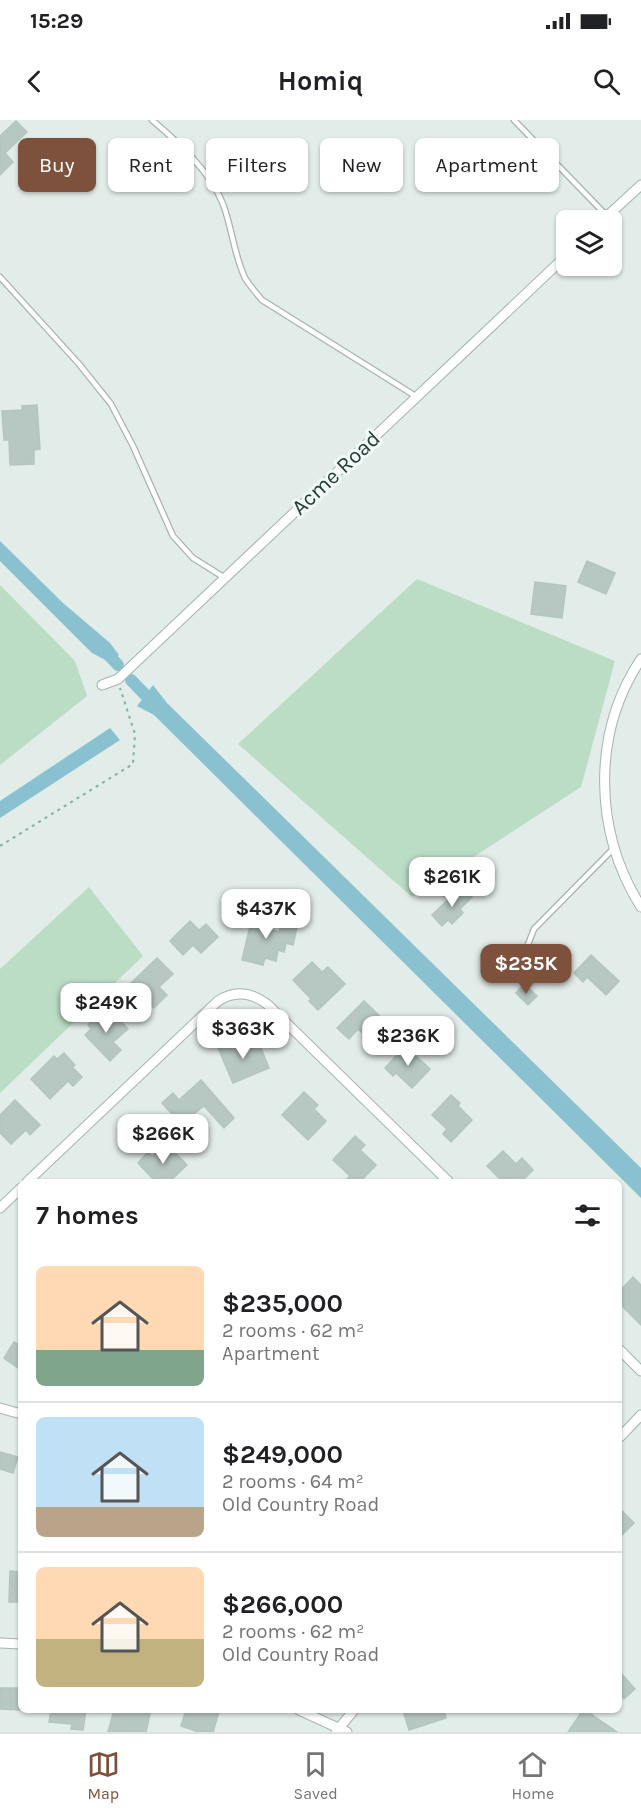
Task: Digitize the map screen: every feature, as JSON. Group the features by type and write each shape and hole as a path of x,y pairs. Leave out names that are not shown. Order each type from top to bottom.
{"street":[{"path":"615,210 641,185"},
{"name":"Acme Road","path":"102,685 118,679 556,265"},
{"path":"641,659 624,690 614,716 606,752 604,800 614,848 626,880 641,907"},
{"path":"30,1179 218,1001 225,996 243,993 260,998 267,1004 445,1179"},
{"path":"0,1208 18,1191"},
{"path":"622,1352 641,1371"},
{"path":"0,1408 18,1413"},
{"path":"622,1435 641,1415"},
{"path":"0,1643 18,1644"},
{"path":"305,1713 341,1731 352,1713"}],"lane":[{"path":"152,120 171,136 212,184 222,201 246,278 262,300 417,397"},
{"path":"514,120 597,210"},
{"path":"0,277 79,364 111,404 133,446 172,536 193,558 225,578"},
{"path":"534,970 527,948 534,929 614,848"}],"path":[{"path":"0,846 133,764 135,734 118,679"}],"green space":[{"path":"417,579 615,661 581,787 412,897 238,744"},
{"path":"0,585 75,661 87,696 0,765"},
{"path":"89,887 143,956 0,1093 0,969"}],"water":[{"path":"0,541 63,603 110,643 119,655 111,663 92,653 0,561"},
{"path":"153,685 167,703 641,1168 641,1198 154,715 137,706"},
{"path":"110,728 120,740 0,818 0,801"}],"building":[{"path":"16,121 27,132 18,138 5,153 13,162 0,175 0,136"},
{"path":"37,405 40,449 34,450 34,464 10,465 9,440 4,440 2,411 22,410 22,406"},
{"path":"587,561 615,573 606,594 578,582"},
{"path":"535,582 566,586 562,618 531,614"},
{"path":"461,887 472,897 460,909 463,913 452,924 448,920 442,926 432,915"},
{"path":"254,909 265,912 261,927 279,932 282,923 297,927 293,945 286,943 284,952 278,950 276,961 265,958 263,965 242,960"},
{"path":"190,921 199,930 206,924 218,937 201,953 193,945 183,955 170,941"},
{"path":"591,955 619,981 606,995 587,977 583,982 574,973"},
{"path":"157,958 173,974 159,987 167,995 154,1008 130,984"},
{"path":"312,962 322,972 328,967 345,984 318,1010 293,980"},
{"path":"524,984 537,996 528,1005 516,993"},
{"path":"364,1001 391,1027 374,1044 358,1029 349,1039 337,1028"},
{"path":"110,1010 128,1029 113,1042 121,1050 110,1061 85,1035 91,1029 88,1025 100,1013 103,1017"},
{"path":"237,1040 242,1050 259,1043 269,1068 233,1083 218,1048"},
{"path":"405,1046 430,1069 412,1088 396,1073 393,1076 385,1068"},
{"path":"64,1053 75,1065 72,1067 82,1077 73,1086 68,1081 50,1099 31,1079 54,1056 57,1059"},
{"path":"201,1080 234,1118 224,1128 204,1106 181,1124 162,1103 173,1093 179,1100"},
{"path":"304,1092 318,1105 314,1109 326,1121 308,1140 282,1115"},
{"path":"451,1095 472,1120 451,1142 443,1134 447,1129 432,1115"},
{"path":"15,1100 40,1125 30,1135 26,1130 11,1144 0,1133 0,1115"},
{"path":"355,1136 365,1145 360,1150 376,1165 363,1179 347,1179 350,1176 333,1160"},
{"path":"166,1143 187,1165 172,1179 153,1179 138,1163 148,1152 152,1156"},
{"path":"503,1151 516,1164 522,1158 533,1170 524,1179 500,1179 487,1166"},
{"path":"633,1277 641,1285 641,1325 622,1306 622,1289"},
{"path":"14,1342 18,1344 18,1368 4,1358"},
{"path":"0,1452 18,1457 13,1473 0,1469"},
{"path":"622,1511 634,1523 622,1535"},
{"path":"10,1571 18,1572 18,1602 9,1602"},
{"path":"622,1674 635,1689 624,1699 622,1696"},
{"path":"0,1688 18,1688 18,1710 0,1709"},
{"path":"50,1713 86,1713 83,1730 71,1729 72,1724 49,1722"},
{"path":"113,1713 150,1714 146,1732 108,1732"},
{"path":"185,1713 219,1713 213,1732 199,1732 181,1726"},
{"path":"445,1713 446,1718 409,1730 404,1714"},
{"path":"581,1713 589,1713 617,1732 568,1732"}],"waterway":[{"path":"103,649 118,665"},
{"path":"131,680 157,707"}]}
